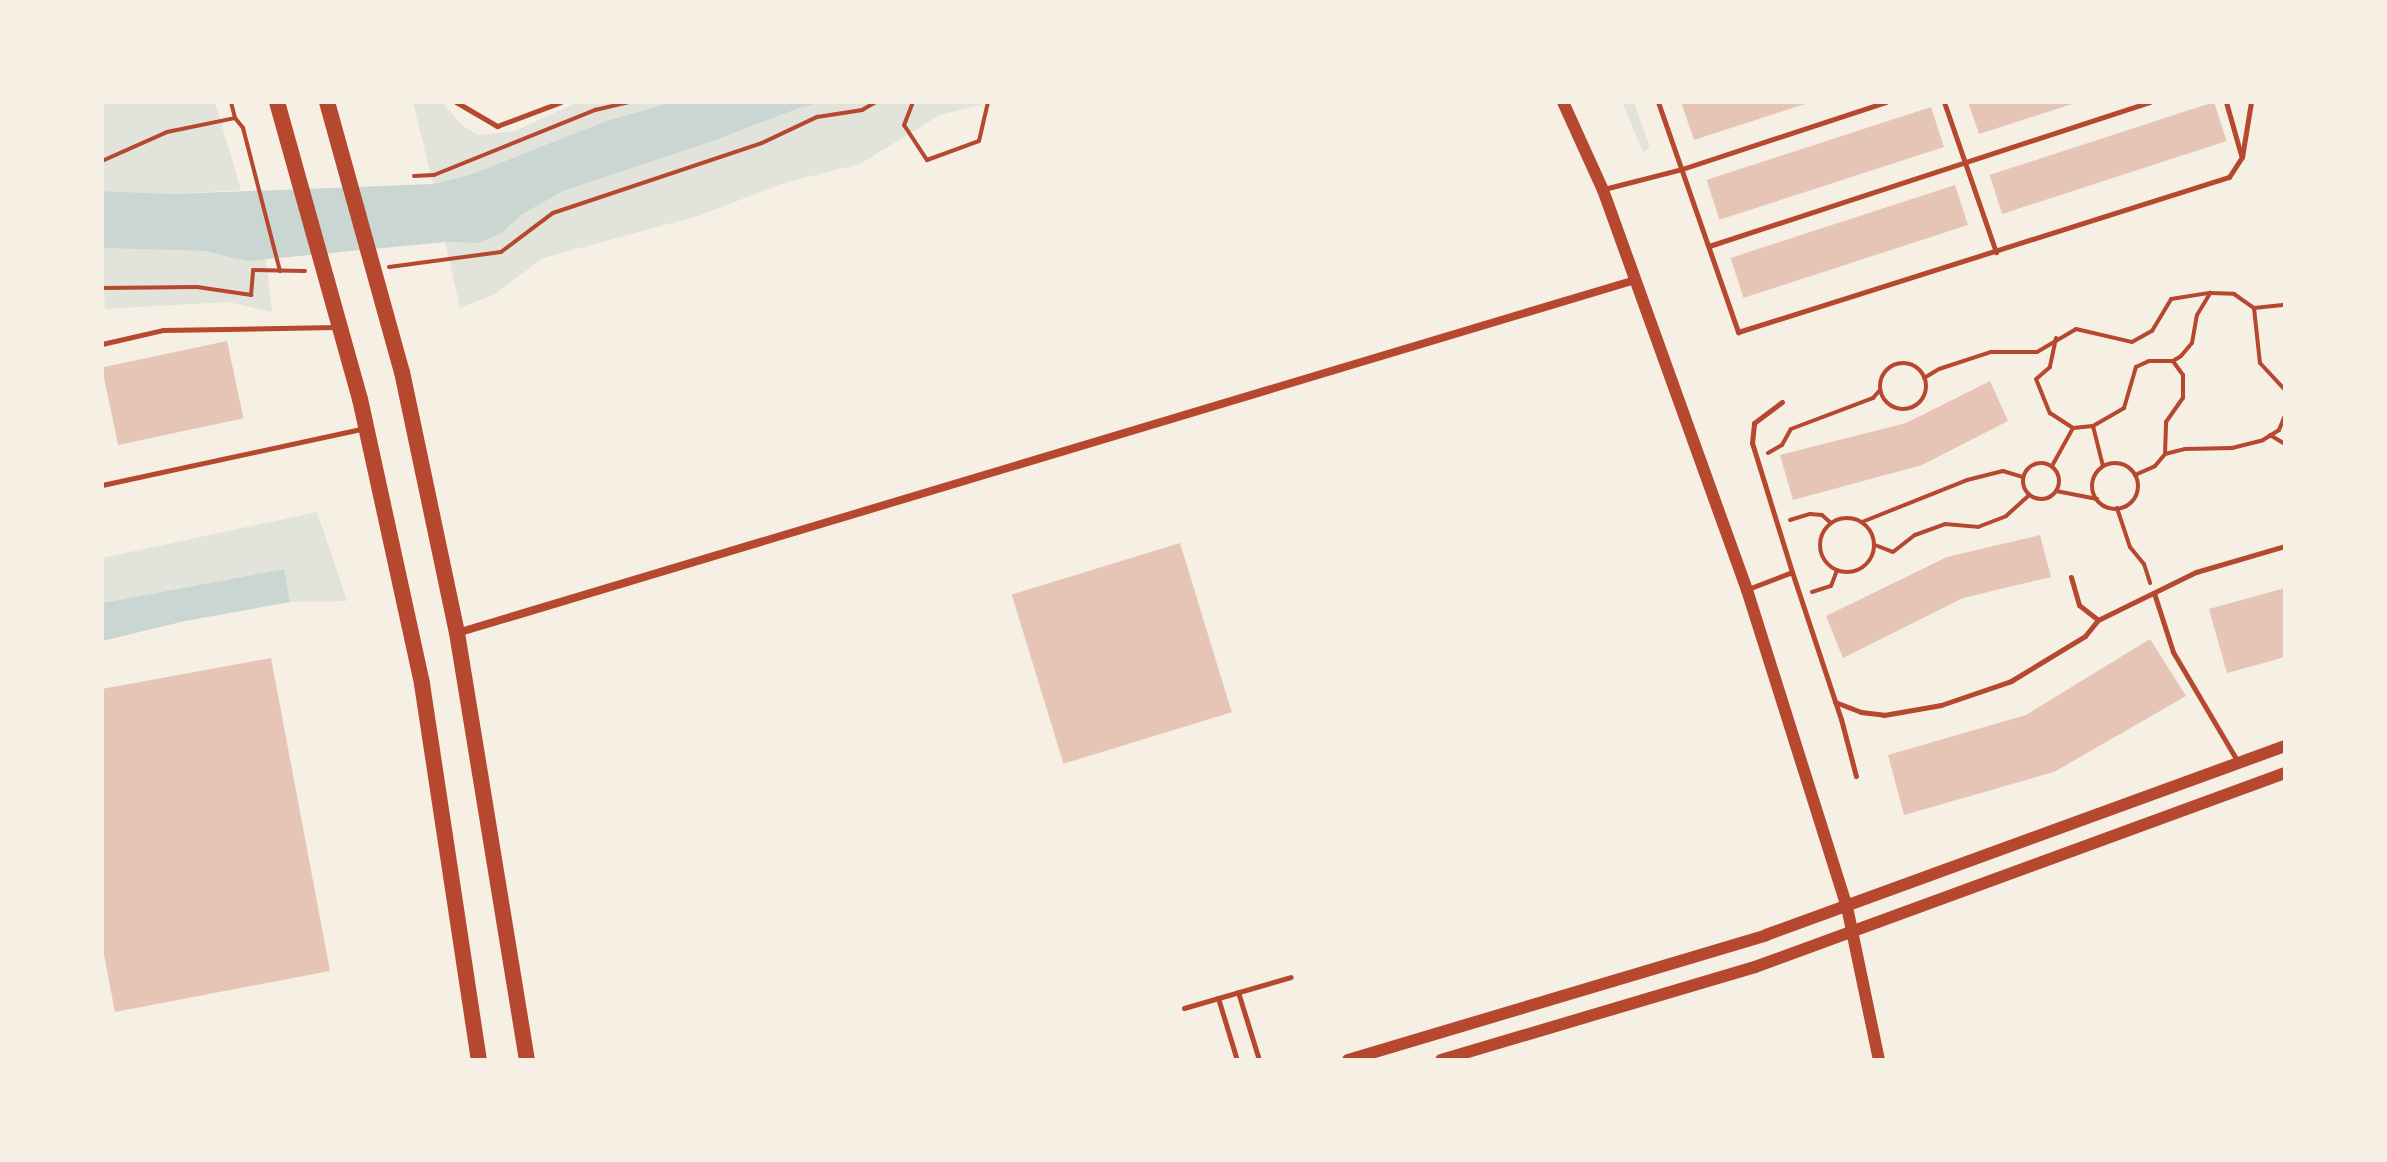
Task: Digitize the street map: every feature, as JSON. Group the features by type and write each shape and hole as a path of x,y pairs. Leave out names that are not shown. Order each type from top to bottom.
{"main road":[{"path":"277,102 341,326 422,684 479,1060"},
{"path":"327,102 385,300 457,633 527,1060"}],"street":[{"path":"1563,102 1603,190 1747,590 1847,907 1879,1060"},
{"path":"457,633 1635,280"},
{"path":"1348,1060 1766,935 2285,746"},
{"path":"1441,1060 1755,967 2285,773"}],"lane":[{"path":"456,102 497,126 561,102"},
{"path":"1658,102 1738,332 2229,177 2242,157 2251,102"},
{"path":"1603,190 1682,169 1886,102"},
{"path":"1944,102 1996,252"},
{"path":"1709,246 2150,102"},
{"path":"2226,102 2242,157"},
{"path":"102,344 163,330 341,326"},
{"path":"1782,402 1754,423 1752,443 1856,776"},
{"path":"102,485 366,428"},
{"path":"1835,702 1861,712 1884,715 1941,705 2011,681 2085,636 2098,620 2154,592 2196,572 2285,546"},
{"path":"1747,590 1792,572"},
{"path":"2071,577 2079,605 2098,620"},
{"path":"2154,592 2173,652 2238,763"},
{"path":"1184,1008 1291,977"},
{"path":"1238,992 1259,1060"},
{"path":"1218,998 1237,1060"}],"path":[{"path":"231,102 235,118 243,128 279,268"},
{"path":"414,176 434,175 595,110 630,102"},
{"path":"378,269 501,252 553,213 762,143 817,117 862,110 876,102"},
{"path":"913,102 904,125 927,160 979,141 988,102"},
{"path":"102,161 167,132 235,118"},
{"path":"102,288 197,287 251,295 253,270 279,268 308,271"},
{"path":"2056,338 2050,367 2036,379 2050,413 2073,428 2093,426 2124,408 2136,367 2149,361 2173,361 2192,343 2197,315 2210,293"},
{"path":"1924,378 1939,369 1991,352 2037,352 2056,338 2076,329 2132,342 2152,331 2171,299 2210,293 2234,294 2254,308 2285,305"},
{"path":"2254,308 2260,363 2285,390"},
{"path":"2135,475 2155,466 2165,454 2166,422 2183,398 2183,375 2173,361"},
{"path":"1756,457 1782,445 1791,429 1873,398 1880,390 1886,370 1899,363 1915,366 1924,378 1925,394 1908,409 1893,407 1880,390"},
{"path":"2165,454 2199,448 2232,448 2279,430 2285,415"},
{"path":"2093,426 2103,467"},
{"path":"2052,466 2073,428"},
{"path":"2270,435 2285,444"},
{"path":"2023,477 2035,464 2052,466"},
{"path":"2097,499 2094,478 2103,467 2124,465 2135,475 2135,496 2117,508"},
{"path":"2052,466 2059,481 2056,491"},
{"path":"1862,522 1967,480 2003,471 2023,477"},
{"path":"2023,477 2029,495"},
{"path":"2029,495 2040,499 2056,491 2097,499 2117,508 2130,547 2144,564 2154,592"},
{"path":"1875,545 1893,552 1915,535 1945,524 1978,527 2006,516 2029,495"},
{"path":"1777,523 1810,514 1822,515 1831,523"},
{"path":"1844,518 1862,522 1869,528 1875,545 1868,562 1861,568 1845,572 1829,565 1821,550 1823,534 1831,523 1844,518"},
{"path":"1800,596 1831,586 1837,570"}],"shaded area":[{"path":"102,102 215,102 241,190 173,194 102,191"},
{"path":"413,102 442,102 462,125 478,135 515,131 578,102 672,102 606,121 472,174 433,184"},
{"path":"672,102 826,102 802,107 713,141 563,191 521,215 502,233 478,243 445,242 247,261 205,251 102,248 102,191 173,194 433,184 472,174 606,121"},
{"path":"826,102 992,102 940,115 860,164 784,183 698,216 543,258 495,294 460,308 445,242 478,243 502,233 521,215 563,191 713,141 802,107"},
{"path":"1622,102 1634,102 1650,148 1643,152"},
{"path":"102,248 205,251 247,260 266,259 272,312 229,302 105,309"},
{"path":"317,512 347,601 290,602 283,569 102,603 102,558"},
{"path":"284,569 290,602 185,621 102,641 102,603"}],"building":[{"path":"1681,102 1808,102 1808,103 1694,140"},
{"path":"1968,102 2075,102 2075,103 1979,134"},
{"path":"2214,102 2227,141 2002,214 1990,175"},
{"path":"1931,107 1944,147 1720,220 1707,180"},
{"path":"1955,185 1968,225 1744,298 1731,258"},
{"path":"227,341 243,418 118,445 102,368"},
{"path":"1990,381 2008,421 1922,465 1793,500 1780,455 1906,423"},
{"path":"2040,535 2051,577 1963,598 1843,658 1826,616 1947,557"},
{"path":"1180,543 1232,712 1063,764 1012,594"},
{"path":"2285,588 2285,657 2227,673 2209,609"},
{"path":"2150,639 2186,696 2054,772 1904,815 1888,755 2026,715"},
{"path":"271,658 330,971 115,1012 102,944 102,689"}]}
